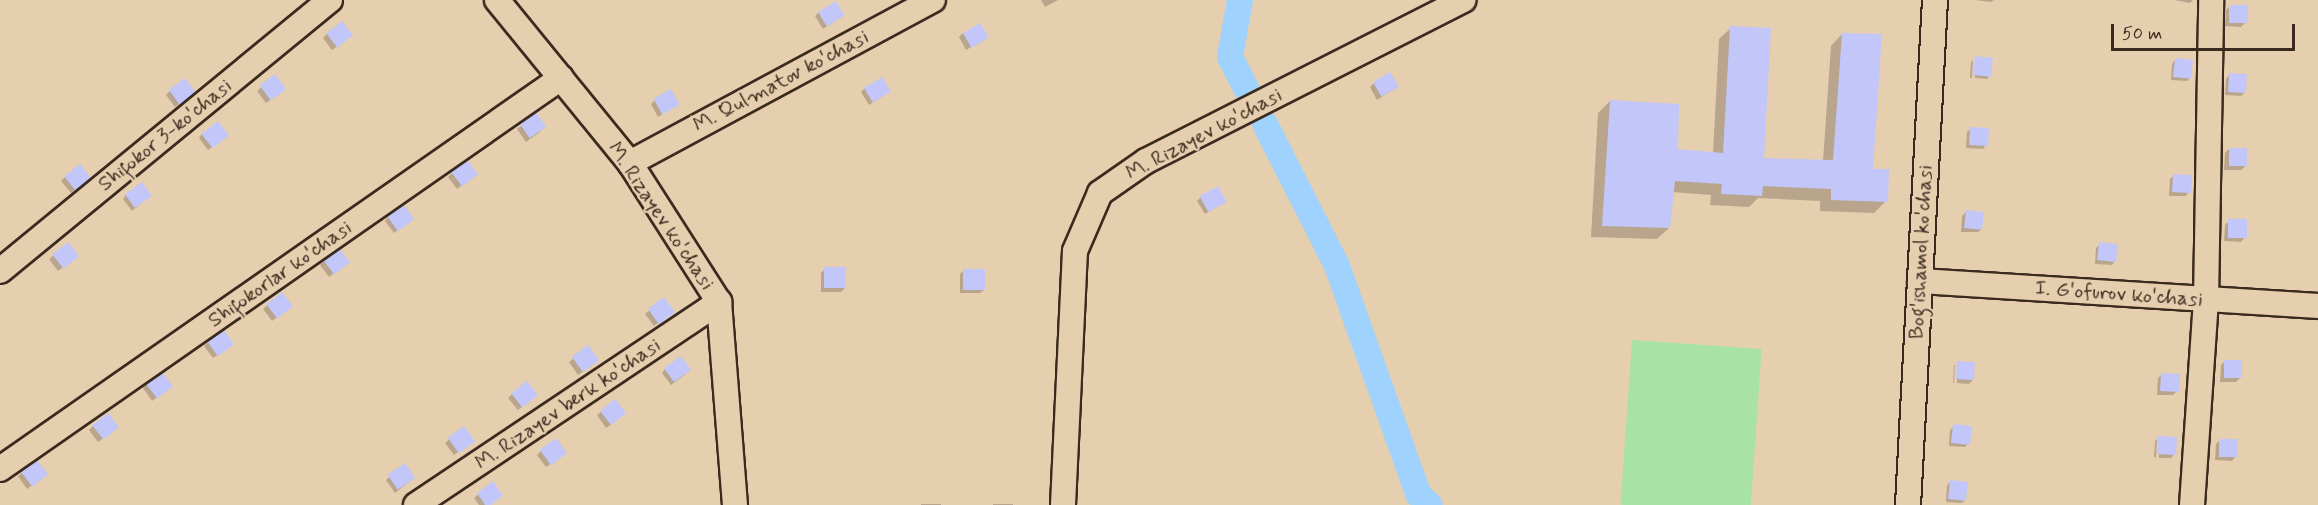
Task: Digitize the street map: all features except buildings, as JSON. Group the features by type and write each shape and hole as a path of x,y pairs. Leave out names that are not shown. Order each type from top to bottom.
{"street":[{"name":"Shifokor 3-ko'chasi","path":"0,271 330,0"},
{"name":"M. Rizayev ko'chasi","path":"497,0 630,163 719,302 735,505"},
{"name":"M. Qulmatov ko'chasi","path":"630,163 933,0"},
{"name":"M. Rizayev ko'chasi","path":"1063,505 1075,251 1100,193 1146,161 1464,0"},
{"name":"Bog'ishamol ko'chasi","path":"1908,505 1935,0"},
{"path":"2192,505 2206,300 2211,0"},
{"name":"Shifokorlar ko'chasi","path":"0,469 561,78"},
{"name":"I. G'ofurov ko'chasi","path":"1920,281 2318,306"},
{"name":"M. Rizayev berk ko'chasi","path":"416,505 719,302"}],"green space":[{"path":"1632,340 1762,349 1751,505 1620,505"}],"waterway":[{"path":"1240,0 1230,57 1246,88"},
{"path":"1265,124 1337,266 1418,494 1430,505"}]}
